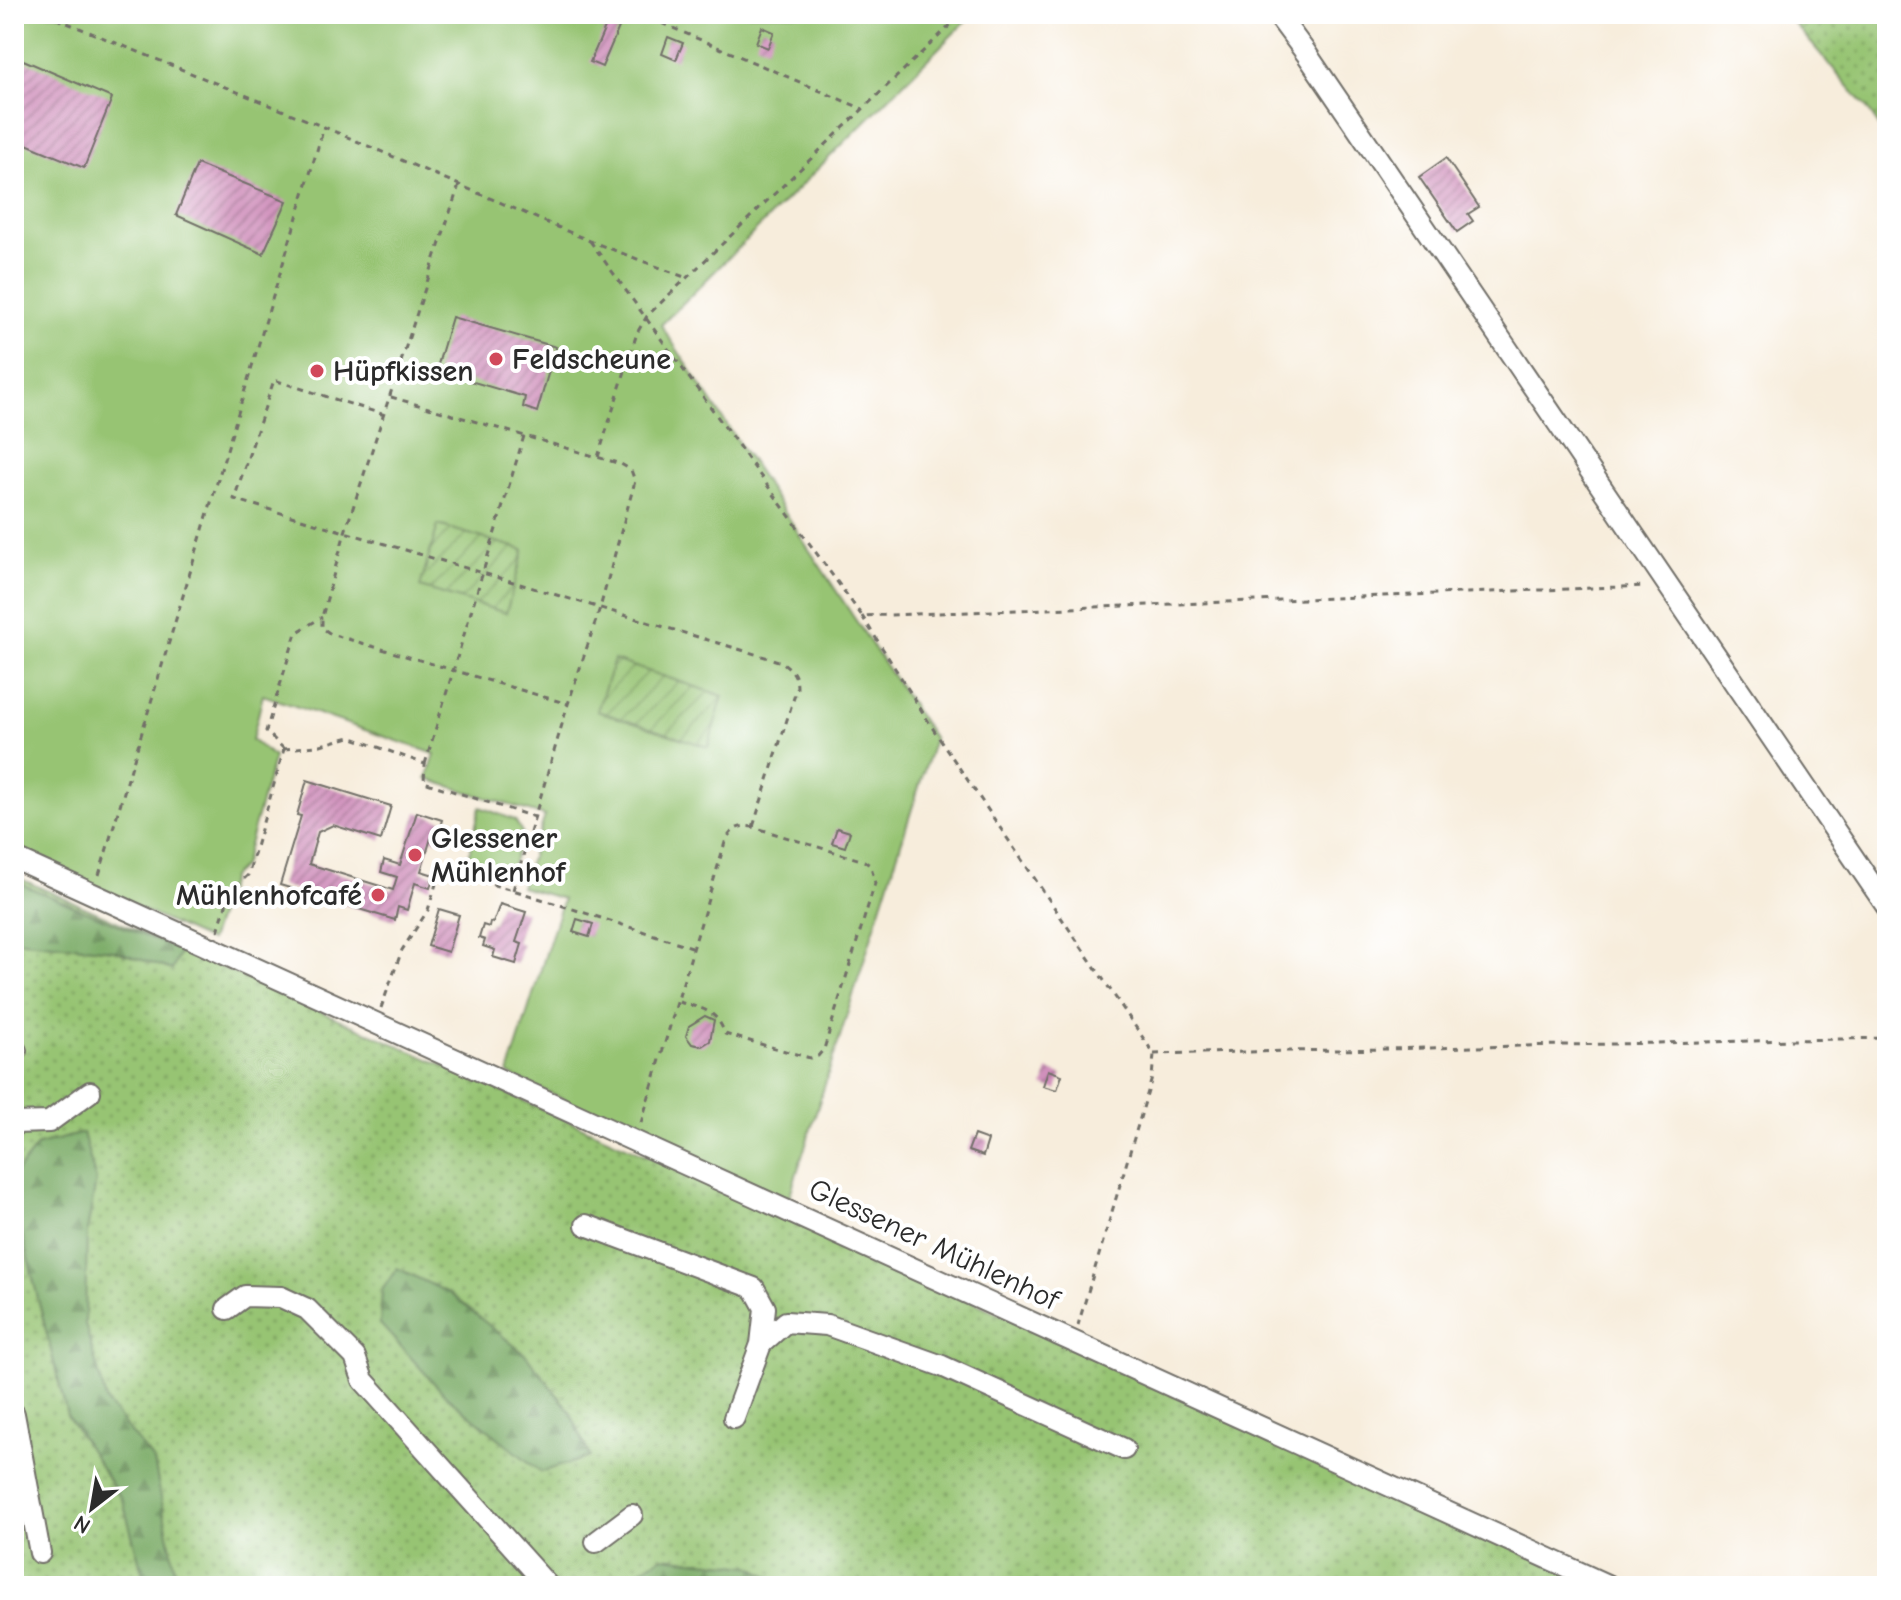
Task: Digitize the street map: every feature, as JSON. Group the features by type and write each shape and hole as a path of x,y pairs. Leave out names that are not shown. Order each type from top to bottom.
{"street":[{"path":"1277,14 1887,907"},
{"name":"Glessener Mühlenhof","path":"14,858 1609,1586"},
{"path":"14,1123 49,1122 90,1092"},
{"path":"586,1225 754,1288 765,1308 761,1344 734,1418"},
{"path":"227,1309 245,1296 281,1297 307,1309 355,1357 363,1380 548,1586"},
{"path":"761,1344 786,1322 827,1325 942,1366 1124,1449"},
{"path":"14,1414 40,1553"},
{"path":"596,1542 632,1515"}],"path":[{"path":"45,14 324,127 590,241 687,278"},
{"path":"640,14 863,109"},
{"path":"598,457 637,333 647,316 962,14"},
{"path":"93,894 324,127"},
{"path":"459,185 345,532 322,617 322,628 331,634 568,704"},
{"path":"590,241 862,616 937,735 1154,1054 1152,1078 1074,1341"},
{"path":"385,415 274,380 234,499 782,662 793,670 797,688 753,827"},
{"path":"391,397 621,464 631,470 635,481 600,608 513,890"},
{"path":"524,436 425,764 424,782 534,817"},
{"path":"862,616 1667,585"},
{"path":"284,749 266,731 296,633 322,617"},
{"path":"284,749 317,746 350,737 425,764"},
{"path":"213,949 230,892 248,875 284,749"},
{"path":"635,1141 726,839 733,829 742,825 753,827 864,861 871,866 875,883 824,1049 818,1056 810,1058 725,1034 720,1020 708,1010 679,1002"},
{"path":"375,1024 402,950 428,910 440,871 513,890 695,948"},
{"path":"1154,1054 1887,1038"}],"green space":[{"path":"14,14 973,14 661,325 934,739 788,1201 508,1074 563,899 521,887 545,816 427,779 435,754 263,695 252,740 274,757 243,866 231,877 210,941 14,851"},
{"path":"1786,14 1887,14 1887,138 1864,104"},
{"path":"438,525 524,550 506,613 420,587"},
{"path":"614,660 723,696 708,747 597,711"},
{"path":"480,807 515,820 523,834 510,874 468,859"},
{"path":"14,876 782,1215 1598,1586 14,1586"},
{"path":"14,881 181,951 172,970 113,950 14,940"},
{"path":"83,1133 96,1181 87,1232 85,1324 107,1403 154,1461 178,1586 146,1586 123,1502 67,1415 14,1202 14,1175 38,1145"},
{"path":"397,1268 449,1293 526,1355 570,1411 590,1457 541,1472 446,1396 380,1324 382,1290"},
{"path":"662,1557 751,1566 787,1586 638,1586 637,1572"}],"building":[{"path":"611,14 623,18 602,67 590,62"},
{"path":"762,27 774,32 768,48 756,43"},
{"path":"668,37 683,43 676,60 662,54"},
{"path":"14,56 112,98 84,168 14,139"},
{"path":"1446,158 1479,207 1468,214 1473,221 1457,232 1419,177"},
{"path":"197,164 287,201 263,254 176,215"},
{"name":"Feldscheune","path":"452,317 556,347 537,412 523,407 525,397 436,371"},
{"name":"Glessener Mühlenhof","path":"307,780 391,806 381,840 333,825 318,832 309,864 393,890 397,877 381,872 384,860 400,865 417,812 442,820 436,840 431,838 421,871 434,875 430,888 415,883 407,910 398,907 395,920 280,885 301,816 297,815"},
{"path":"837,828 850,832 845,847 832,843"},
{"path":"500,904 526,912 516,942 522,944 516,964 493,957 495,950 483,946 485,940 479,938 483,925 489,927 490,922 493,923"},
{"path":"439,909 459,915 448,952 428,946"},
{"path":"577,919 593,924 589,937 573,932"},
{"path":"705,1016 714,1020 710,1041 702,1046 692,1044 686,1036 689,1026"},
{"path":"1048,1070 1062,1075 1057,1090 1043,1086"},
{"path":"974,1135 988,1140 983,1156 968,1151"}],"place":[{"name":"Feldscheune","path":"496,359"},
{"name":"Hüpfkissen","path":"317,371"},
{"name":"Glessener Mühlenhof","path":"415,855"},
{"name":"Mühlenhofcafé","path":"378,895"}]}
